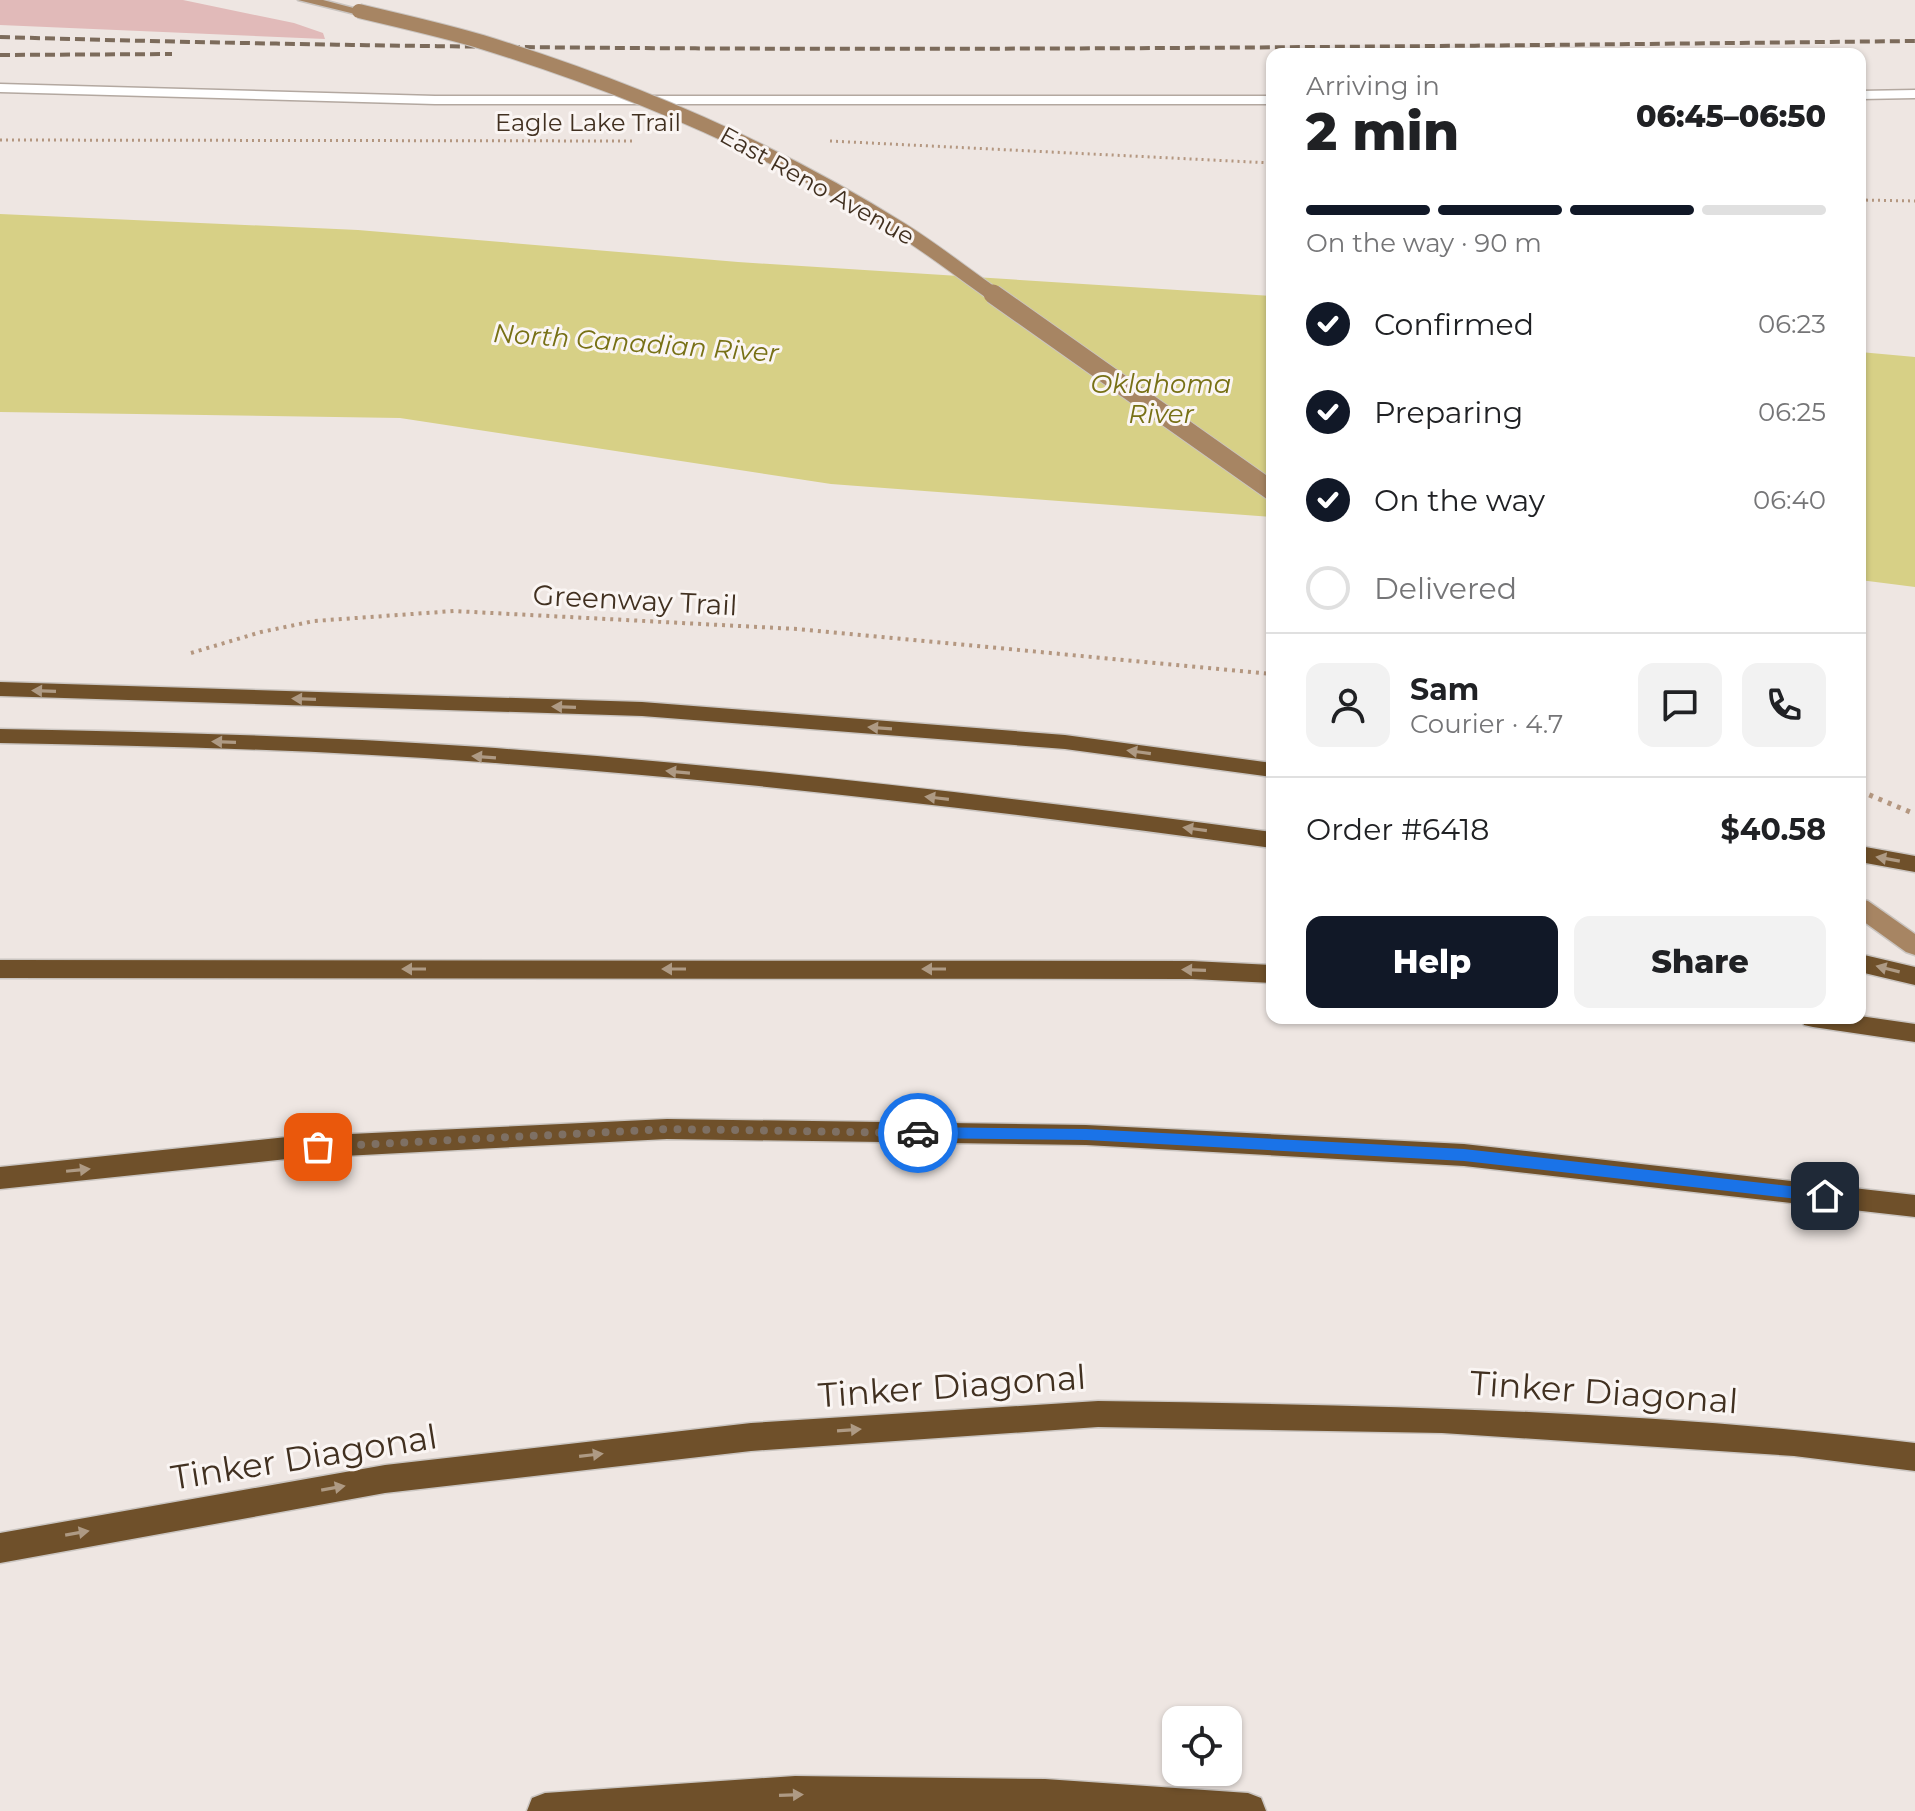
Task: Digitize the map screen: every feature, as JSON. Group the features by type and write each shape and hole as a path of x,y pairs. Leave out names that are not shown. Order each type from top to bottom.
{"highway":[{"path":"0,689 642,709 1065,742 1266,769"},
{"path":"0,736 325,746 617,766 888,792 1266,839"},
{"path":"1866,855 1915,864"},
{"path":"1866,964 1915,976"},
{"path":"0,969 1192,970 1266,974"},
{"path":"1854,1024 1915,1033"},
{"path":"0,1178 287,1148 667,1129 1086,1135 1464,1155 1915,1206"},
{"name":"Tinker Diagonal","path":"0,1548 385,1479 751,1437 1098,1414 1442,1420 1794,1442 1915,1457"},
{"path":"545,1811 795,1794 1045,1797 1248,1811"}],"main road":[{"name":"East Reno Avenue","path":"304,0 481,42 606,84 710,127 805,174 902,230 1266,487"},
{"path":"1866,911 1915,946"}],"street":[{"path":"0,88 435,100 1266,100"},
{"path":"1866,95 1915,94"}],"path":[{"name":"Eagle Lake Trail","path":"0,140 635,141"},
{"path":"818,140 1266,163"},
{"path":"1866,200 1915,201"},
{"name":"Greenway Trail","path":"187,655 261,632 314,621 454,611 797,629 1266,673"},
{"path":"1866,794 1915,814"}],"shaded area":[{"path":"0,0 183,0 294,23 323,33 325,39 0,25"}],"water":[{"name":"Oklahoma River","path":"0,214 358,230 738,262 1266,296 1266,517 831,484 400,418 0,412"},
{"path":"1866,353 1915,357 1915,587 1866,581"}],"railway":[{"path":"0,37 479,47 957,49 1915,41"},
{"path":"0,55 172,54"}],"way so far":[{"path":"318,1147 667,1129 918,1133"}],"route":[{"path":"918,1133 1086,1135 1464,1155 1825,1196"}],"water label":[{"name":"North Canadian River","path":"636,343"}]}
